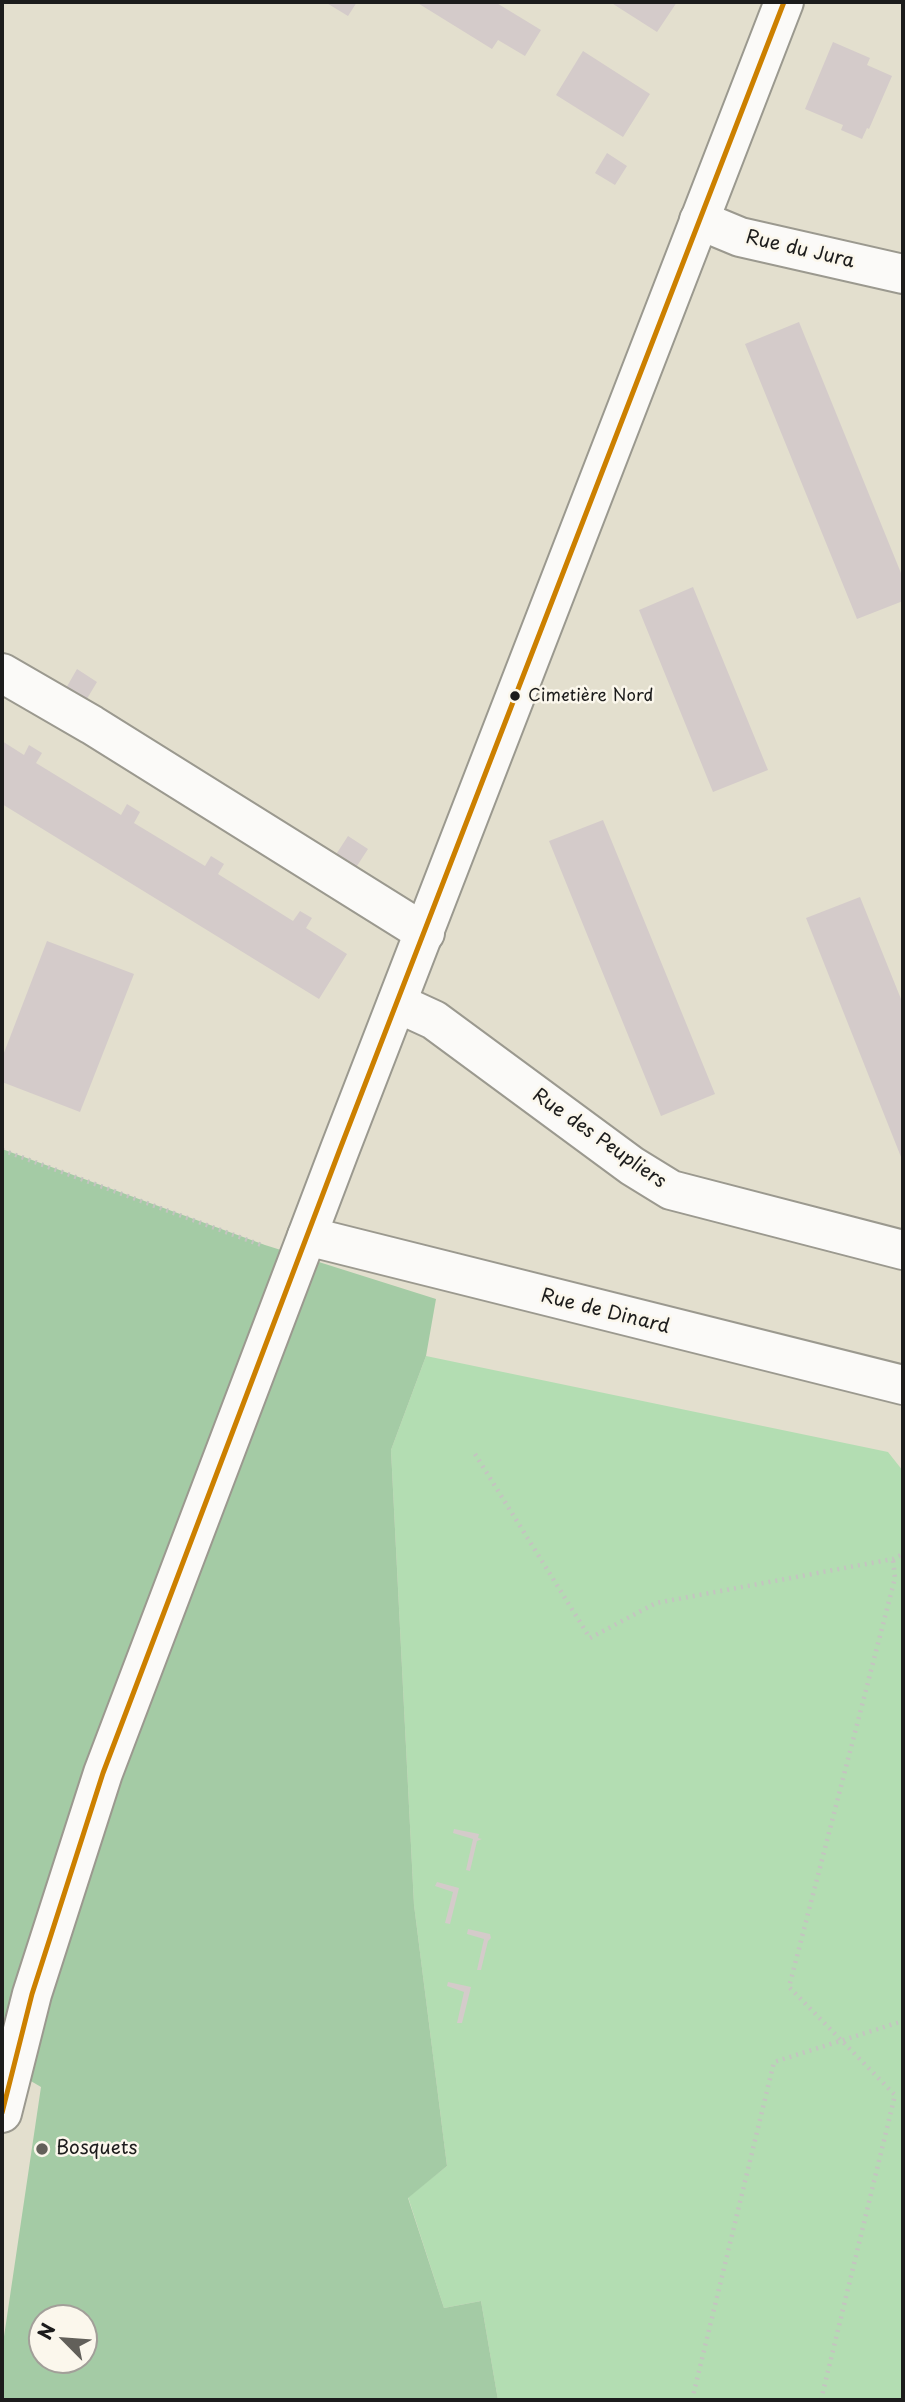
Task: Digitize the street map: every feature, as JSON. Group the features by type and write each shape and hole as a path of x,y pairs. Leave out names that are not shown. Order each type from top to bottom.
{"main road":[{"path":"2,2113 32,1994 103,1773 784,2"},
{"name":"Rue du Jura","path":"699,220 740,237 903,274"},
{"path":"2,673 92,725 425,933"},
{"name":"Rue des Peupliers","path":"397,1003 434,1020 632,1166 671,1190 903,1250"},
{"name":"Rue de Dinard","path":"303,1248 903,1385"}],"path":[{"path":"2,1150 303,1248"},
{"path":"475,1454 590,1638 656,1603 893,1559 903,1554"},
{"path":"821,2400 895,2095 789,1987 895,1578 893,1559"},
{"path":"692,2400 774,2062 903,2021"}],"green space":[{"path":"2,1149 265,1245 436,1299 426,1356 391,1450 414,1905 447,2166 408,2198 444,2308 481,2301 498,2400 2,2400 2,2350 41,2087 2,2064"},
{"path":"426,1356 888,1452 903,1471 903,2400 498,2400 481,2301 444,2308 408,2197 447,2166 414,1905 391,1450"}],"building":[{"path":"325,2 357,2 348,16"},
{"path":"416,2 495,2 541,30 525,56 498,40 492,49"},
{"path":"610,2 677,2 657,32"},
{"path":"833,42 870,58 867,65 892,76 862,139 841,130 843,125 805,109"},
{"path":"583,51 650,94 623,137 556,95"},
{"path":"607,153 627,166 615,185 595,173"},
{"path":"799,322 903,578 903,601 857,619 745,344"},
{"path":"693,587 768,770 713,792 639,610"},
{"path":"77,669 97,682 85,702 65,690"},
{"path":"2,741 24,755 29,745 42,753 36,763 121,815 127,804 140,812 134,823 205,866 211,856 224,864 218,874 293,921 300,911 312,918 306,928 347,954 319,999 2,804"},
{"path":"603,820 715,1094 661,1116 549,841"},
{"path":"348,836 368,849 355,869 335,856"},
{"path":"860,897 903,1004 903,1162 806,918"},
{"path":"47,941 134,974 80,1112 2,1082 2,1058"},
{"path":"454,1829 479,1834 478,1838 482,1839 477,1841 470,1871 466,1870 473,1839 453,1833"},
{"path":"437,1882 459,1888 450,1924 445,1923 453,1892 435,1886"},
{"path":"468,1929 490,1934 481,1970 477,1970 484,1939 467,1934"},
{"path":"448,1982 471,1987 462,2023 457,2023 464,1992 447,1986"}],"transit line":[{"path":"2,2113 32,1994 103,1773 340,1149 784,2"}],"place":[{"name":"Cimetière Nord","path":"515,696"},
{"name":"Bosquets","path":"42,2149"}]}
